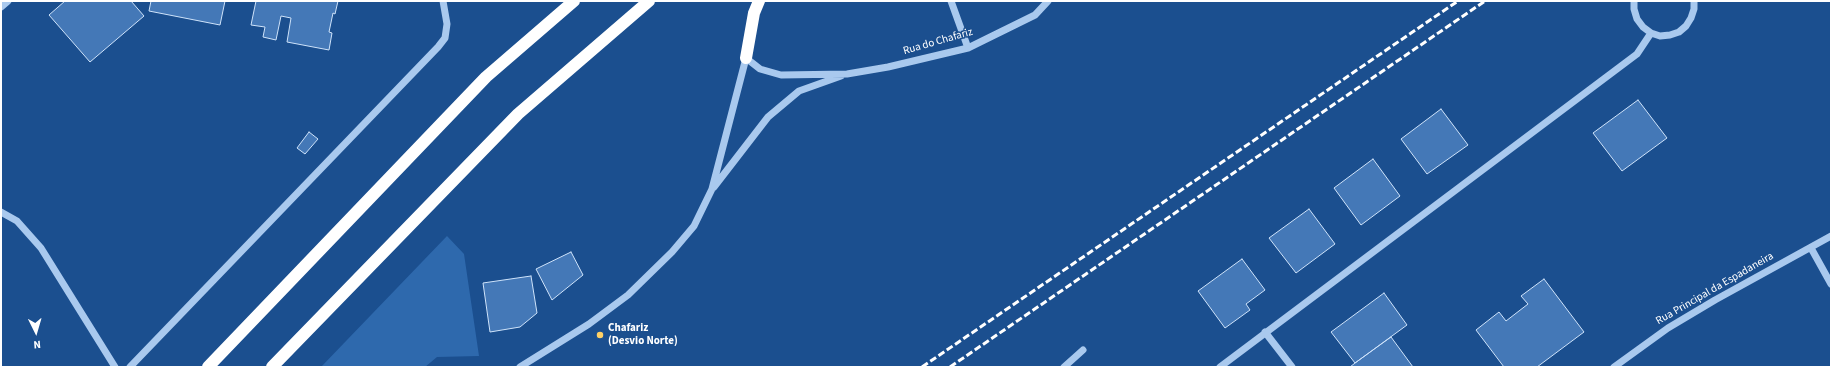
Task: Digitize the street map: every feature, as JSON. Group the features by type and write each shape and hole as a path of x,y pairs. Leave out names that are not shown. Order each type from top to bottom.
{"highway":[{"path":"208,367 486,77 574,1"},
{"path":"272,367 518,114 649,1"},
{"path":"746,58 754,13 759,1"}],"street":[{"path":"1,7 8,1"},
{"path":"130,367 438,47 445,38 446,24 444,1"},
{"path":"951,1 968,48"},
{"name":"Rua do Chafariz","path":"746,58 760,69 781,75 847,74 888,67 968,48 1035,15 1048,1"},
{"path":"1634,1 1634,9 1637,19 1642,27 1651,33 1660,36 1679,32 1686,26 1694,9 1694,1"},
{"path":"1220,367 1637,54 1651,33"},
{"path":"520,367 589,324 628,295 672,252 694,226 712,189 746,58"},
{"name":"Rua do Chafariz","path":"712,189 773,113 799,91 847,74"},
{"path":"1,212 17,221 42,248 115,367"},
{"name":"Rua Principal da Espadaneira","path":"1614,367 1668,328 1715,300 1831,236"},
{"path":"1811,248 1831,284"},
{"path":"1265,332 1292,367"},
{"path":"1064,367 1083,350"}],"shaded area":[{"path":"447,236 464,254 479,356 437,357 425,367 321,367"}],"building":[{"path":"65,1 131,1 144,16 90,62 49,15"},
{"path":"151,1 225,1 220,25 149,11"},
{"path":"256,1 338,1 335,14 333,13 329,32 332,33 329,50 287,42 291,18 281,16 276,40 263,37 265,27 251,25"},
{"path":"1638,100 1667,138 1622,171 1593,133"},
{"path":"1441,109 1468,145 1427,174 1401,139"},
{"path":"309,132 318,139 305,154 297,148"},
{"path":"1373,159 1400,196 1361,225 1334,188"},
{"path":"1309,209 1335,244 1296,273 1269,238"},
{"path":"571,252 583,275 552,300 536,269"},
{"path":"1242,259 1265,290 1246,304 1250,310 1225,328 1198,291"},
{"path":"531,276 537,313 520,327 490,332 483,283"},
{"path":"1544,279 1584,332 1537,367 1504,367 1476,330 1499,312 1506,321 1528,304 1521,296"},
{"path":"1384,293 1407,325 1355,363 1331,332"},
{"path":"1391,337 1413,367 1350,367 1355,363"}],"railway":[{"path":"922,367 1458,1"},
{"path":"950,367 1485,1"}],"place":[{"name":"Chafariz (Desvio Norte)","path":"600,335"}]}
